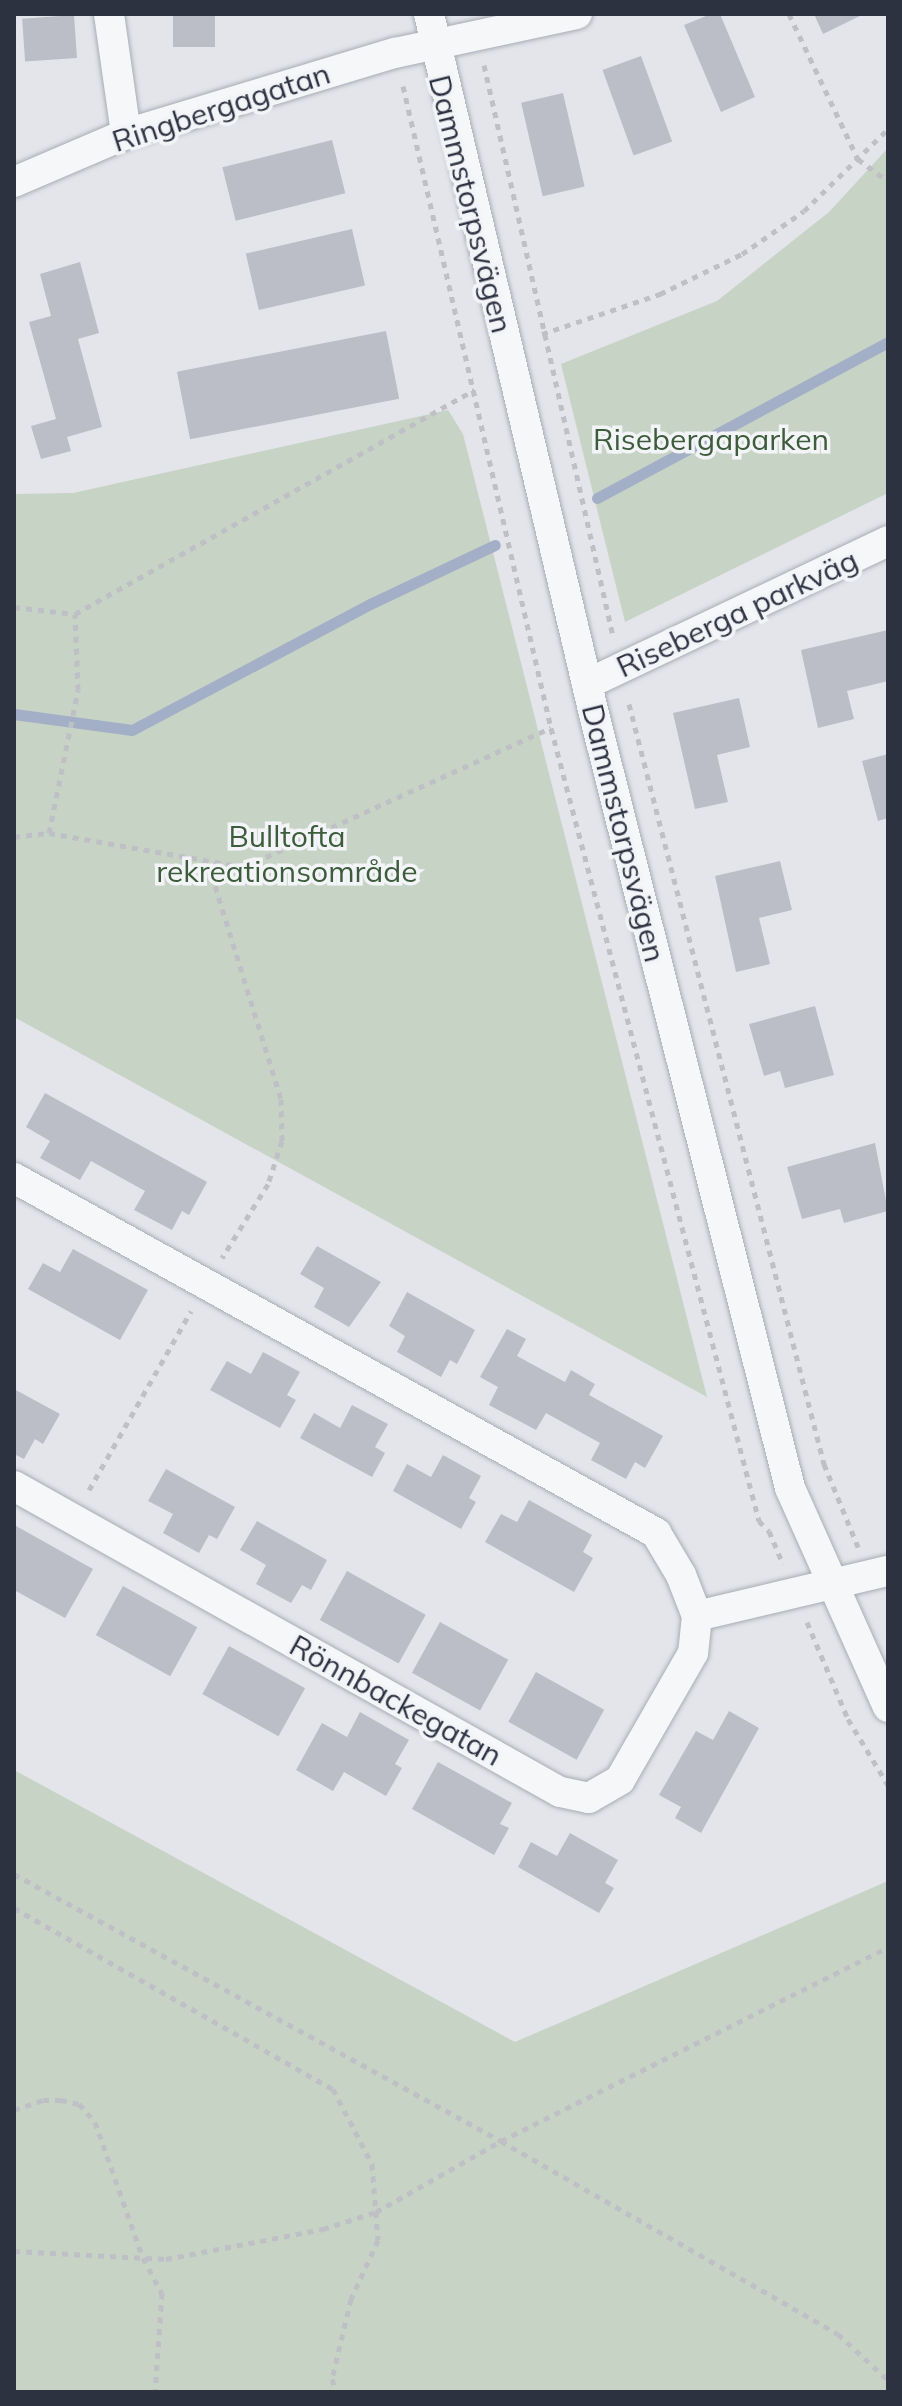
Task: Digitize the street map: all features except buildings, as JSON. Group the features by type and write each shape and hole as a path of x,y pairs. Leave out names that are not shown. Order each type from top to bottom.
{"street":[{"path":"109,14 126,134"},
{"name":"Dammstorpsvägen","path":"429,14 433,46 587,684 790,1488 888,1707"},
{"name":"Ringbergagatan","path":"14,182 126,134 395,53 478,38 577,14"},
{"name":"Riseberga parkväg","path":"587,684 888,541"},
{"path":"14,1178 656,1533 697,1616 879,1574"},
{"name":"Rönnbackegatan","path":"14,1486 560,1792 589,1798 620,1780 693,1653 697,1616"},
{"name":"Dammstorpsvägen","path":"857,1642 888,1680"}],"path":[{"path":"789,14 858,159 888,182"},
{"path":"478,38 542,334 621,668 824,1464 879,1574"},
{"path":"14,837 49,833 244,867 551,728 395,53"},
{"path":"542,334 660,294 742,254 804,211 888,129"},
{"path":"14,607 75,614 474,390"},
{"path":"49,833 78,690 75,614"},
{"path":"73,1519 206,1284 268,1184 282,1141 281,1099 208,863"},
{"path":"14,1874 501,2141 838,2334 888,2380"},
{"path":"14,1908 333,2089 372,2164 378,2240 351,2299 332,2379 336,2392"},
{"path":"14,2251 166,2259 323,2229 376,2212 501,2141 888,1947"},
{"path":"14,2110 43,2100 79,2104 103,2140 143,2258 162,2293 155,2392"}],"green space":[{"name":"Risebergaparken","path":"888,148 888,493 625,622 561,364 717,301 829,212"},
{"name":"Bulltofta rekreationsområde","path":"448,410 463,434 707,1397 14,1017 14,494 73,493"},
{"path":"14,1770 515,2042 888,1881 888,2392 14,2392"}],"waterway":[{"path":"597,498 888,342"},
{"path":"14,714 132,730 370,604 495,545"}]}
